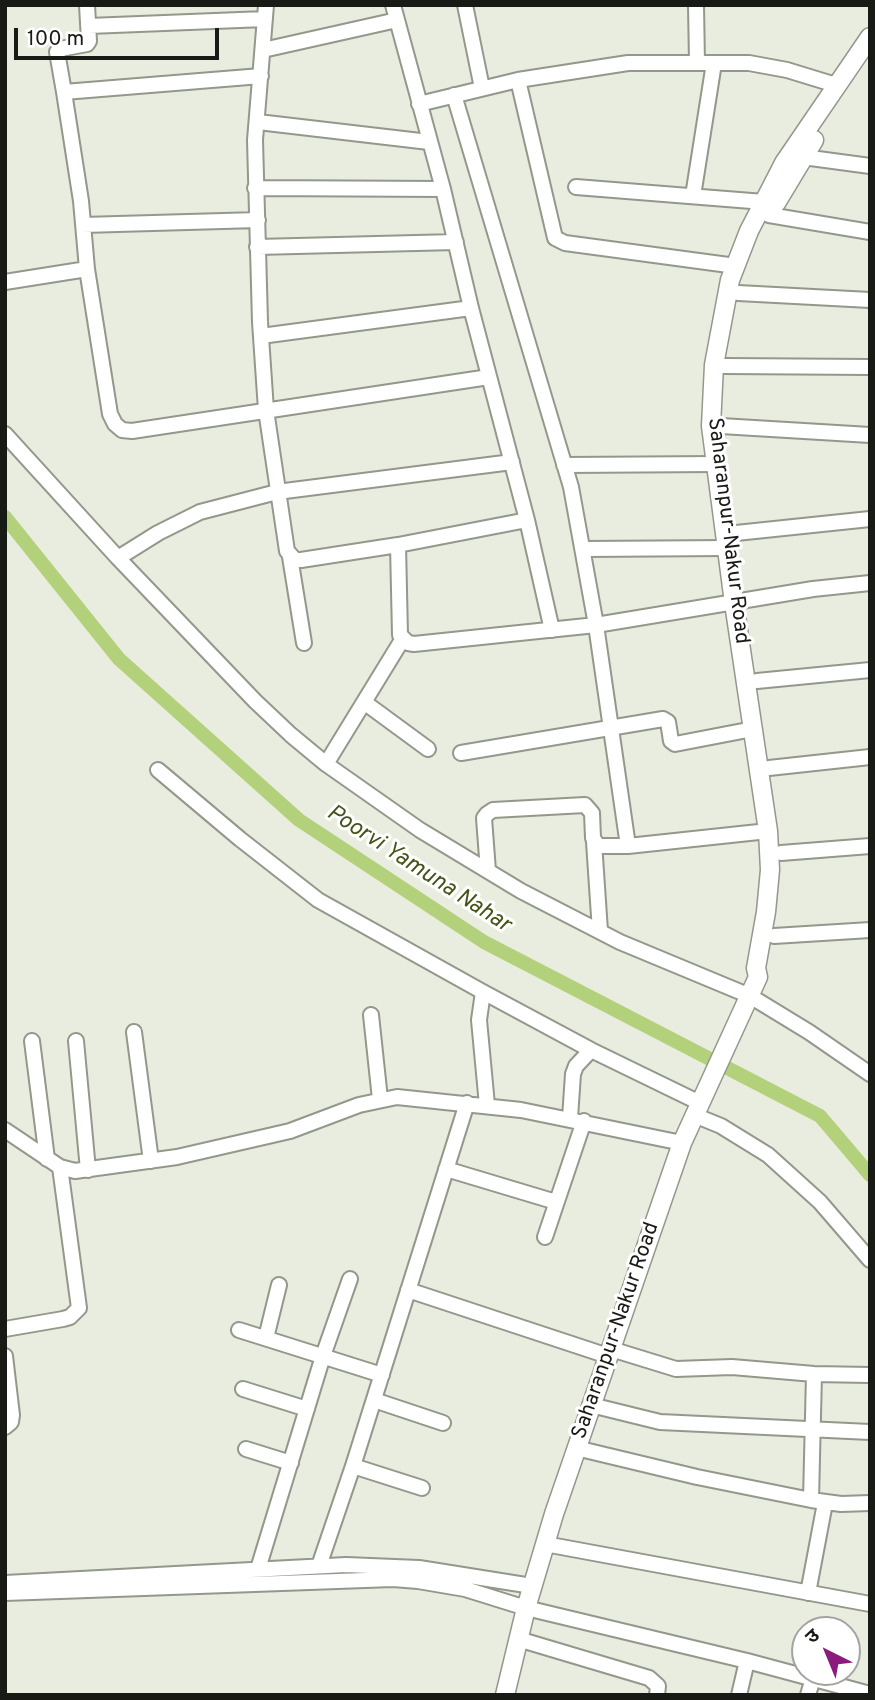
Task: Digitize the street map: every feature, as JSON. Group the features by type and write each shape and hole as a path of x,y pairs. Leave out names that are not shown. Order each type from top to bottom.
{"main road":[{"name":"Saharanpur-Nakur Road","path":"758,977 756,968 770,870 768,831 731,540 721,426 724,366 738,293 784,163 870,37"},
{"name":"Saharanpur-Nakur Road","path":"731,540 711,426 714,365 727,294 749,231 803,157 870,55"},
{"name":"Saharanpur-Nakur Road","path":"505,1695 545,1544 682,1143 758,977 765,971 774,936 781,881 781,853 757,681 739,602"}],"street":[{"path":"87,5 90,35 87,44 60,49 57,52 110,414 122,430 132,431 489,377"},
{"path":"465,5 482,88"},
{"path":"696,5 697,62"},
{"path":"89,26 265,12 255,188 265,410 304,643"},
{"path":"263,50 395,12 443,188 552,630"},
{"path":"419,104 518,80 628,63 749,62 836,85"},
{"path":"693,196 714,63"},
{"path":"64,92 261,76"},
{"path":"518,80 555,238 565,243 736,266"},
{"path":"454,95 564,465 584,549 628,846"},
{"path":"258,122 429,142"},
{"path":"803,157 870,166"},
{"path":"576,187 693,196 767,208 870,232"},
{"path":"255,188 443,188"},
{"path":"83,225 258,220"},
{"path":"257,247 456,242"},
{"path":"5,282 88,270"},
{"path":"738,293 870,300"},
{"path":"261,336 471,308"},
{"path":"724,366 870,366"},
{"path":"721,426 870,435"},
{"path":"5,434 118,558 255,701 326,764 420,830 488,871 600,931 808,1031 870,1074"},
{"path":"118,558 158,533 200,512 277,492 512,463"},
{"path":"564,465 716,464"},
{"path":"584,549 731,540 870,519"},
{"path":"290,557 301,560 398,545 527,520"},
{"path":"326,764 402,640 398,545"},
{"path":"402,640 414,644 596,625 813,589 870,583"},
{"path":"757,681 870,670"},
{"path":"364,702 428,749"},
{"path":"461,753 663,719 668,722 671,741 675,744 753,729"},
{"path":"769,768 870,757"},
{"path":"158,769 240,839 318,900 591,1050 700,1105 722,1126 768,1155 820,1202 870,1260"},
{"path":"488,871 483,824 486,814 493,810 585,806 592,813 600,931"},
{"path":"594,842 602,847 628,846 768,831"},
{"path":"781,853 870,846"},
{"path":"774,936 870,930"},
{"path":"483,992 479,1020 487,1105"},
{"path":"371,1014 380,1099"},
{"path":"134,1032 151,1161"},
{"path":"33,1041 47,1159"},
{"path":"76,1041 88,1170"},
{"path":"545,1237 577,1120 573,1074 576,1066 591,1050"},
{"path":"5,1130 60,1167 75,1171 88,1170 177,1157 289,1130 380,1099 415,1097 487,1105 577,1120 682,1143"},
{"path":"320,1566 467,1103"},
{"path":"5,1329 63,1319 70,1317 79,1308 60,1167"},
{"path":"446,1169 556,1202"},
{"path":"258,1569 350,1279"},
{"path":"266,1338 279,1285"},
{"path":"408,1290 609,1353 676,1369 732,1367 814,1374 870,1375"},
{"path":"239,1330 382,1375"},
{"path":"5,1356 12,1415 5,1427"},
{"path":"808,1593 818,1502 813,1428 814,1374"},
{"path":"243,1389 307,1409"},
{"path":"374,1400 443,1423"},
{"path":"591,1405 660,1422 870,1432"},
{"path":"576,1448 818,1502 870,1503"},
{"path":"246,1449 290,1463"},
{"path":"353,1466 422,1488"},
{"path":"545,1544 870,1604"},
{"path":"5,1583 320,1566 419,1568 532,1586"},
{"path":"5,1593 393,1579 418,1581 465,1589 526,1608 791,1672"},
{"path":"518,1639 649,1678 658,1686 657,1695"},
{"path":"739,1695 747,1661"},
{"path":"842,1686 870,1694"}],"waterway":[{"name":"Poorvi Yamuna Nahar","path":"5,517 119,659 299,820 484,942 820,1116 870,1175"}]}
